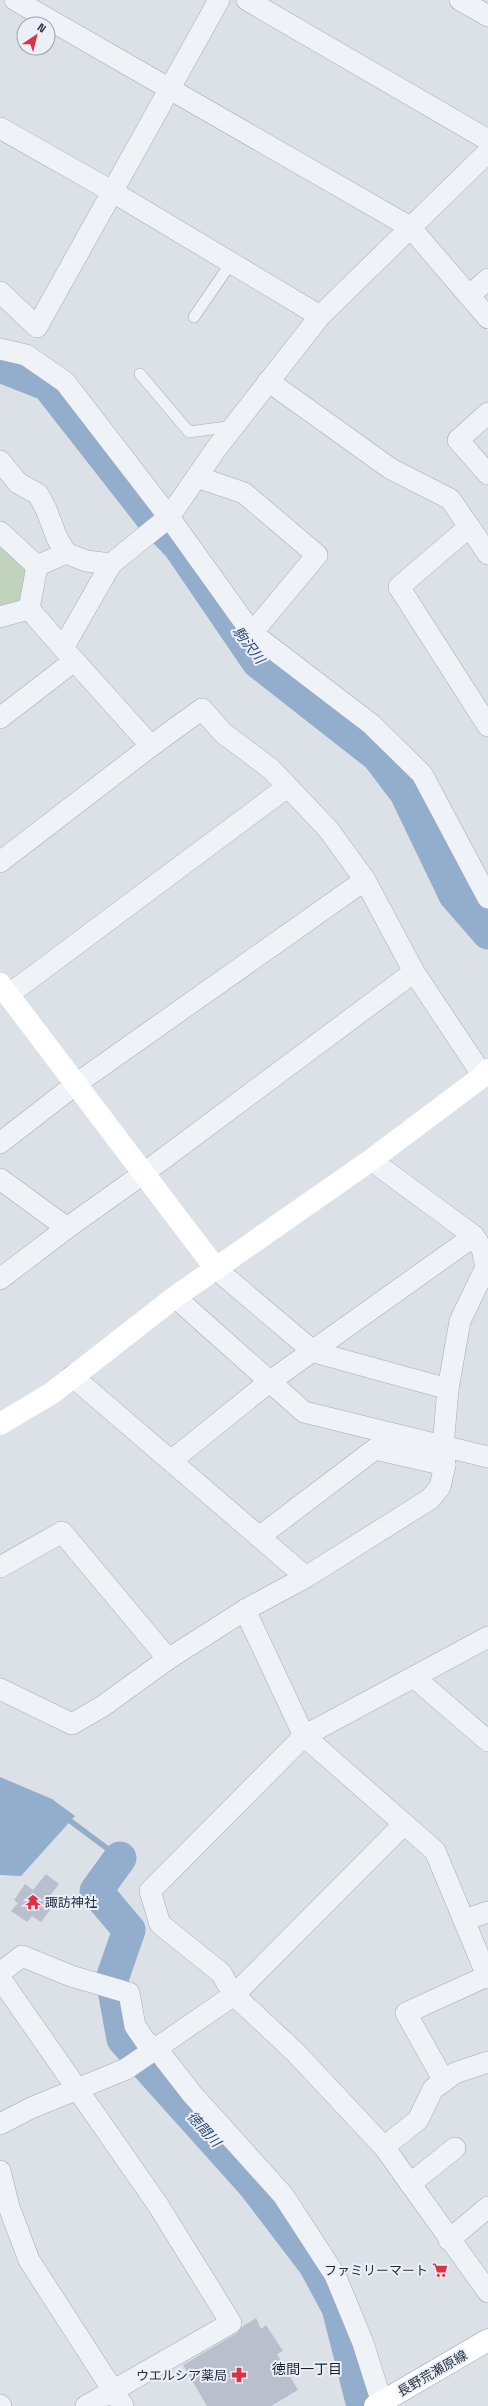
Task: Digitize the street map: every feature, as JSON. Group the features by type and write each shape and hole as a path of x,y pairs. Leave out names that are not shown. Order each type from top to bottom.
{"street":[{"path":"15,0 168,90 410,227 488,318"},
{"path":"26,355 34,343 38,327 219,0"},
{"path":"247,0 488,140"},
{"path":"460,0 488,16"},
{"path":"0,128 113,192 320,316"},
{"path":"0,718 69,654 111,564 169,517 234,426 320,316 488,152"},
{"path":"469,296 488,278"},
{"path":"0,292 38,327"},
{"path":"0,349 26,355 65,382 169,517 252,633 371,724 422,774 488,898"},
{"path":"268,381 391,469 450,499 488,554"},
{"path":"488,413 458,440 488,474"},
{"path":"0,461 18,483 38,494 46,509 57,538 66,553 86,561 111,564"},
{"path":"197,477 244,493 317,556 252,633"},
{"path":"469,527 399,587 488,726"},
{"path":"0,532 37,566"},
{"path":"37,566 66,553"},
{"path":"29,609 37,566"},
{"path":"29,609 151,746"},
{"path":"0,617 29,609"},
{"path":"0,862 151,746 202,709 224,732 271,769 328,829 366,880 414,972 486,1073 370,1160 175,1297 52,1393 0,1424"},
{"path":"287,786 4,989 216,1269 314,1352 448,1389"},
{"path":"0,1143 76,1084 366,880"},
{"path":"0,1279 414,972"},
{"path":"0,1689 72,1724 103,1706 168,1659 245,1610 306,1578 430,1499 440,1487 444,1456 448,1389 460,1321 486,1267 482,1249 474,1236 370,1160"},
{"path":"0,1179 67,1228"},
{"path":"170,1461 270,1382 314,1352 474,1236"},
{"path":"175,1297 304,1412 444,1456"},
{"path":"72,1376 306,1578"},
{"path":"259,1537 375,1449 444,1456 488,1457"},
{"path":"0,1567 62,1532 168,1659"},
{"path":"245,1610 304,1736 342,1771 435,1851 488,1977 406,2013 444,2081"},
{"path":"488,1637 415,1678 304,1736 150,1891 160,1924 221,1973 234,1994 295,2052 384,2148 488,2292"},
{"path":"415,1678 488,1741"},
{"path":"0,2124 126,2069 234,1994 404,1824"},
{"path":"464,1920 488,1912"},
{"path":"0,1974 22,1956 111,1989 129,1993 135,2026 146,2042 283,2194 335,2275 363,2344 379,2405"},
{"path":"0,1978 76,2090 158,2205 231,2323 118,2399 86,2406"},
{"path":"384,2148 418,2120 433,2090 455,2073 488,2062"},
{"path":"410,2184 455,2148"},
{"path":"0,2171 5,2208 29,2260 118,2399"},
{"path":"449,2240 488,2207"},
{"name":"長野荒瀬原線","path":"379,2405 488,2340"}],"lane":[{"path":"194,317 231,263"},
{"path":"140,374 189,432 234,426"}],"green space":[{"path":"0,531 37,566 28,600 0,613"}],"water":[{"path":"0,1777 52,1799 75,1816 21,1876 0,1875"}],"building":[{"path":"46,1874 59,1884 46,1901 53,1906 41,1922 32,1916 27,1922 11,1911 18,1903 14,1900 25,1884 33,1890"},
{"path":"256,2318 261,2329 266,2325 283,2351 277,2354 298,2390 271,2406 207,2406 183,2365 237,2333 242,2327"}],"waterway":[{"name":"駒沢川","path":"0,366 48,385 152,518 179,546 258,662 378,756 406,793 455,895 488,933"},
{"path":"65,1817 120,1858"},
{"name":"徳間川","path":"120,1858 96,1891 129,1930 112,1979 123,2039 254,2185 315,2265 338,2308 363,2406"}],"place":[{"name":"諏訪神社","path":"33,1902"},
{"name":"ファミリーマート","path":"440,2270"},
{"name":"ウエルシア薬局","path":"239,2375"}],"district":[{"name":"徳間一丁目","path":"307,2369"}]}
